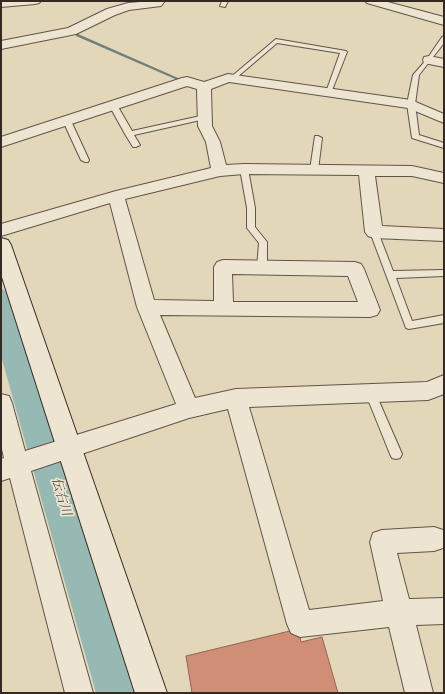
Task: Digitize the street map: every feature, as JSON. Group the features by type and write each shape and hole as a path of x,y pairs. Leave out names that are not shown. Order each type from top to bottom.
{"street":[{"path":"1,4 35,1"},
{"path":"1,45 72,31 111,12 128,7 157,4 159,1"},
{"path":"371,1 444,21"},
{"path":"429,60 444,63"},
{"path":"1,142 187,81 204,87 228,78 411,104 444,119"},
{"path":"204,87 205,126 213,142 220,171"},
{"path":"1,230 116,196 220,171 244,169 412,171 444,178"},
{"path":"366,170 374,232 444,235"},
{"path":"116,196 147,307 189,409"},
{"path":"1,245 65,449 151,693"},
{"path":"147,307 224,309 370,310 355,269 223,267 224,309"},
{"path":"14,466 189,409 236,398 442,390"},
{"path":"236,398 300,624 399,613 444,611"},
{"path":"1,403 14,466 79,693"},
{"path":"419,693 382,542 434,539"}],"lane":[{"path":"444,38 429,60 416,74 411,104 415,136 444,146"},
{"path":"233,78 276,41 344,52 329,92"},
{"path":"113,105 136,145"},
{"path":"129,134 205,117"},
{"path":"67,121 85,160"},
{"path":"314,170 318,138"},
{"path":"244,169 251,208 251,228 263,242 262,268"},
{"path":"374,232 408,325 444,319"},
{"path":"390,275 444,273"},
{"path":"370,392 396,454"}],"building":[{"path":"298,629 301,642 322,637 338,693 192,693 186,656"}],"waterway":[{"path":"77,35 183,81"},
{"name":"伝右川","path":"1,301 119,693"}]}
